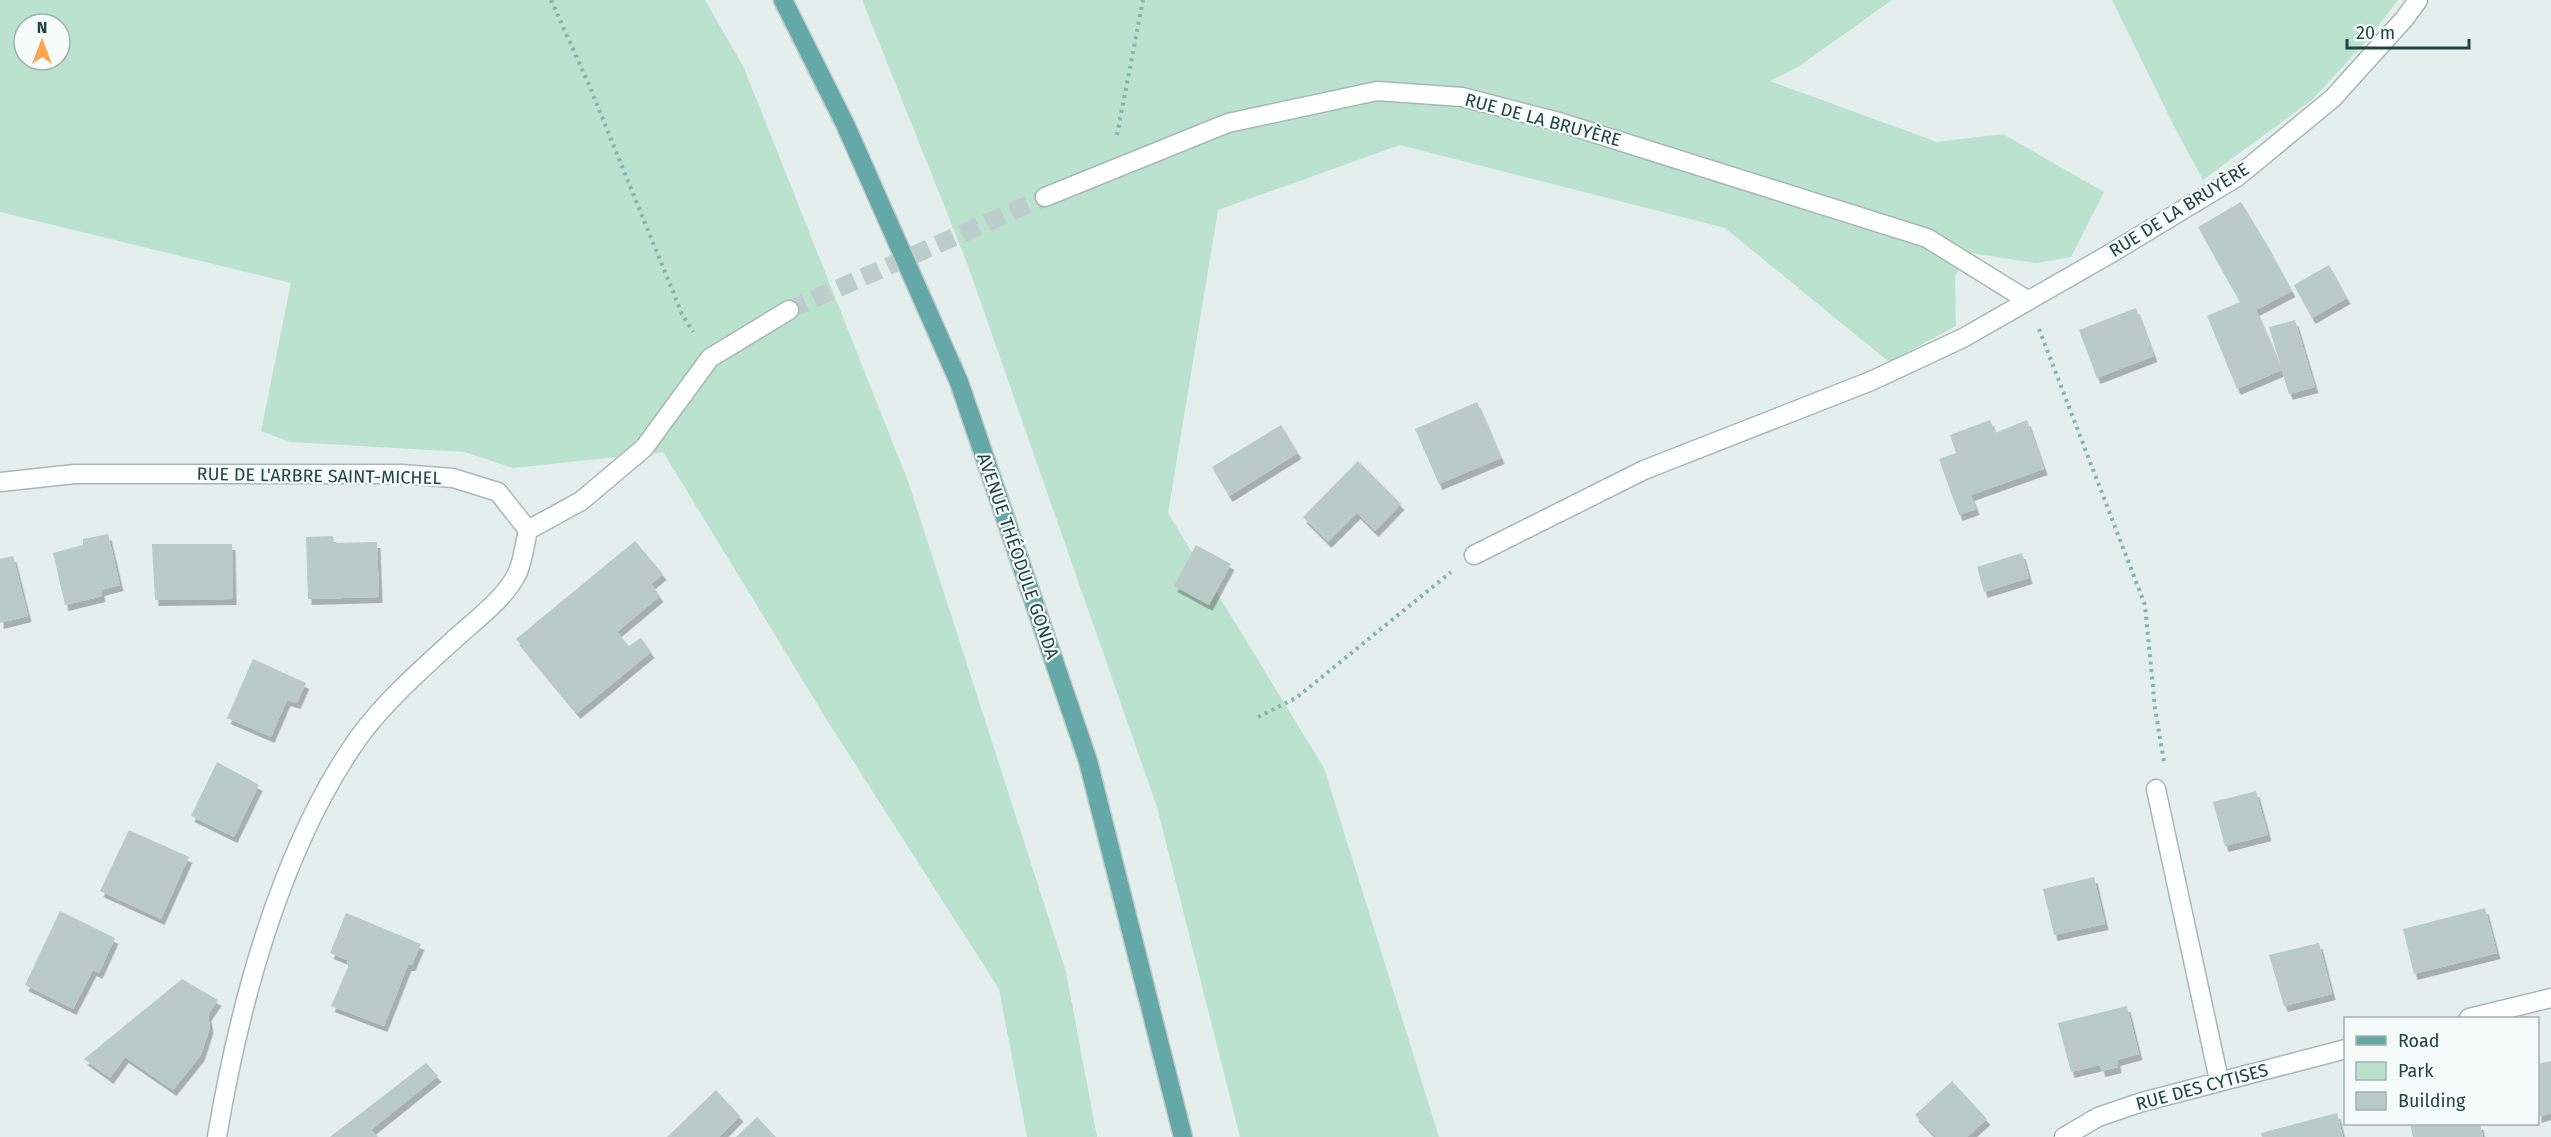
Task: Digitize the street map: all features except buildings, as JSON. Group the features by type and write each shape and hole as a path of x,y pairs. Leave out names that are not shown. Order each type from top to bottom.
{"main road":[{"name":"AVENUE THÉODULE GONDA","path":"783,0 845,124 959,382 1088,761 1183,1137"}],"street":[{"name":"RUE DE LA BRUYÈRE","path":"1474,555 1644,470 1882,376 1963,338 2108,255 2238,177 2333,98 2418,0"},
{"name":"RUE DE LA BRUYÈRE","path":"1045,197 1228,123 1377,91 1462,97 1559,122 1927,238 2027,300"},
{"path":"217,1137 229,1067 274,908 300,845 360,736 404,685 493,605 517,573 528,530 581,501 644,448 710,358 789,310"},
{"name":"RUE DE L'ARBRE SAINT-MICHEL","path":"0,482 75,474 401,474 453,478 498,492 528,530"},
{"path":"2156,789 2219,1080"},
{"path":"2473,1017 2551,998"},
{"name":"RUE DES CYTISES","path":"2064,1137 2098,1117 2219,1080 2344,1049"}],"path":[{"path":"551,0 589,85 682,314 710,358"},
{"path":"1104,174 1119,127 1143,0"},
{"path":"2027,300 2063,385 2145,605 2155,708 2164,760 2156,789"},
{"path":"1258,717 1296,698 1474,555"}],"green space":[{"path":"0,0 705,0 744,68 908,481 1066,972 1097,1137 1027,1137 999,989 830,725 663,452 513,468 465,452 291,442 261,431 291,283 0,212"},
{"path":"862,0 1892,0 1798,67 1770,81 1937,142 2003,134 2104,192 2071,257 2036,263 1970,253 1955,276 1956,326 1889,362 1725,228 1400,145 1218,210 1168,513 1324,768 1439,1137 1240,1137 1157,807 967,263"},
{"path":"2112,0 2398,0 2368,39 2313,99 2203,180"}],"tunnel":[{"path":"789,310 1045,197"}]}
